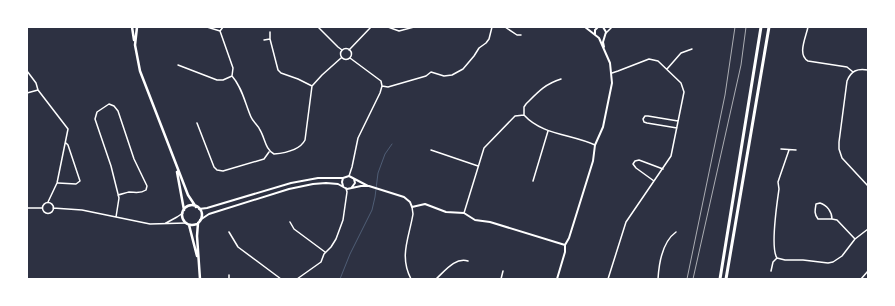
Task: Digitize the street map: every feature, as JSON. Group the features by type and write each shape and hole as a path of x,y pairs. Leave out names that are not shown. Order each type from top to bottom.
{"highway":[{"path":"720,279 761,27"},
{"path":"726,279 770,27"}],"main road":[{"path":"132,27 140,71 188,195 202,213 197,236 200,279"},
{"path":"135,45 137,27"},
{"path":"176,164 184,211 183,218 188,224 199,262"},
{"path":"184,211 190,206 197,208"},
{"path":"188,224 193,225 199,222"}],"street":[{"path":"207,27 220,31"},
{"path":"220,31 223,27"},
{"path":"318,27 342,50 349,50 371,27"},
{"path":"388,27 398,31 414,27"},
{"path":"382,86 388,87 426,76 432,72 441,76 452,75 459,72 467,65 479,48 489,39 492,27"},
{"path":"505,27 517,35 521,35"},
{"path":"558,279 565,252 565,245 569,238 593,161 595,145 603,127 611,94 612,73 610,63 599,38 585,27"},
{"path":"595,34 595,30 598,27"},
{"path":"603,27 606,30 606,35"},
{"path":"604,50 603,42 612,27"},
{"path":"808,27 802,53 805,59 808,61 847,67 853,72"},
{"path":"220,31 232,68 232,76 238,82 252,118 260,130 269,152 274,154 298,148 303,144 305,140 312,86 341,58"},
{"path":"270,32 270,39 278,70 281,73 312,86"},
{"path":"599,38 606,35"},
{"path":"264,40 270,39"},
{"path":"667,69 681,53 692,49"},
{"path":"341,58 340,53 342,50"},
{"path":"349,50 351,54 350,58"},
{"path":"341,58 346,60 350,58"},
{"path":"349,176 358,138 382,86 380,81 350,58"},
{"path":"608,279 623,227 671,156 684,92 681,83 658,60 649,59 612,73"},
{"path":"178,65 217,80 223,80 232,76"},
{"path":"868,70 860,69 850,75 839,149 842,158 868,186"},
{"path":"27,71 36,83 38,90 68,129 57,183 48,202 44,204 42,208"},
{"path":"524,115 524,107 526,104 543,87 561,79"},
{"path":"27,93 38,90"},
{"path":"116,217 118,195 110,160 95,119 96,112 109,104 114,106 118,111 134,159 146,186 146,190 143,192 128,192 118,195"},
{"path":"464,213 480,156 488,143 515,116 524,115 535,124 548,131 595,145"},
{"path":"677,128 647,123 644,122 643,119 645,116 648,116 679,121"},
{"path":"197,123 214,167 217,170 223,171 264,159 269,152"},
{"path":"533,180 548,131"},
{"path":"57,183 76,184 80,180 66,143"},
{"path":"781,149 796,150"},
{"path":"431,150 478,166"},
{"path":"777,258 774,251 774,234 779,189 778,182 788,150"},
{"path":"654,182 636,168 634,164 635,161 639,160 663,169"},
{"path":"197,208 208,208 291,183 318,178 343,178 349,176 369,186 404,197 410,202 413,214 405,262 411,279"},
{"path":"342,186 343,178"},
{"path":"347,192 355,183 354,179"},
{"path":"199,222 209,214 300,187 326,183 338,184 346,188 369,186"},
{"path":"297,279 321,262 325,252 331,247 336,239 343,220 347,192 346,188"},
{"path":"48,202 53,208"},
{"path":"832,219 831,213 825,205 820,202 816,204 815,212 818,219 832,219 840,223 855,239"},
{"path":"412,206 425,204 446,212 464,213 475,220 490,222 565,245"},
{"path":"27,208 42,208 48,213 52,211 53,208"},
{"path":"53,208 82,210 150,224 188,224"},
{"path":"164,224 177,218 184,211"},
{"path":"290,222 294,229 325,252"},
{"path":"777,258 786,260 803,260 828,263 833,262 842,256 855,239 868,229"},
{"path":"229,232 238,247 281,279"},
{"path":"658,279 658,270 665,244 676,232"},
{"path":"771,271 773,262 777,258"},
{"path":"436,279 456,262 464,260 468,261"},
{"path":"861,279 868,270"},
{"path":"501,279 503,271"}],"waterway":[{"path":"340,279 350,254 372,210 378,173 385,154 392,144"}],"railway":[{"path":"687,279 725,95 735,27"},
{"path":"693,279 741,65 746,27"}]}
